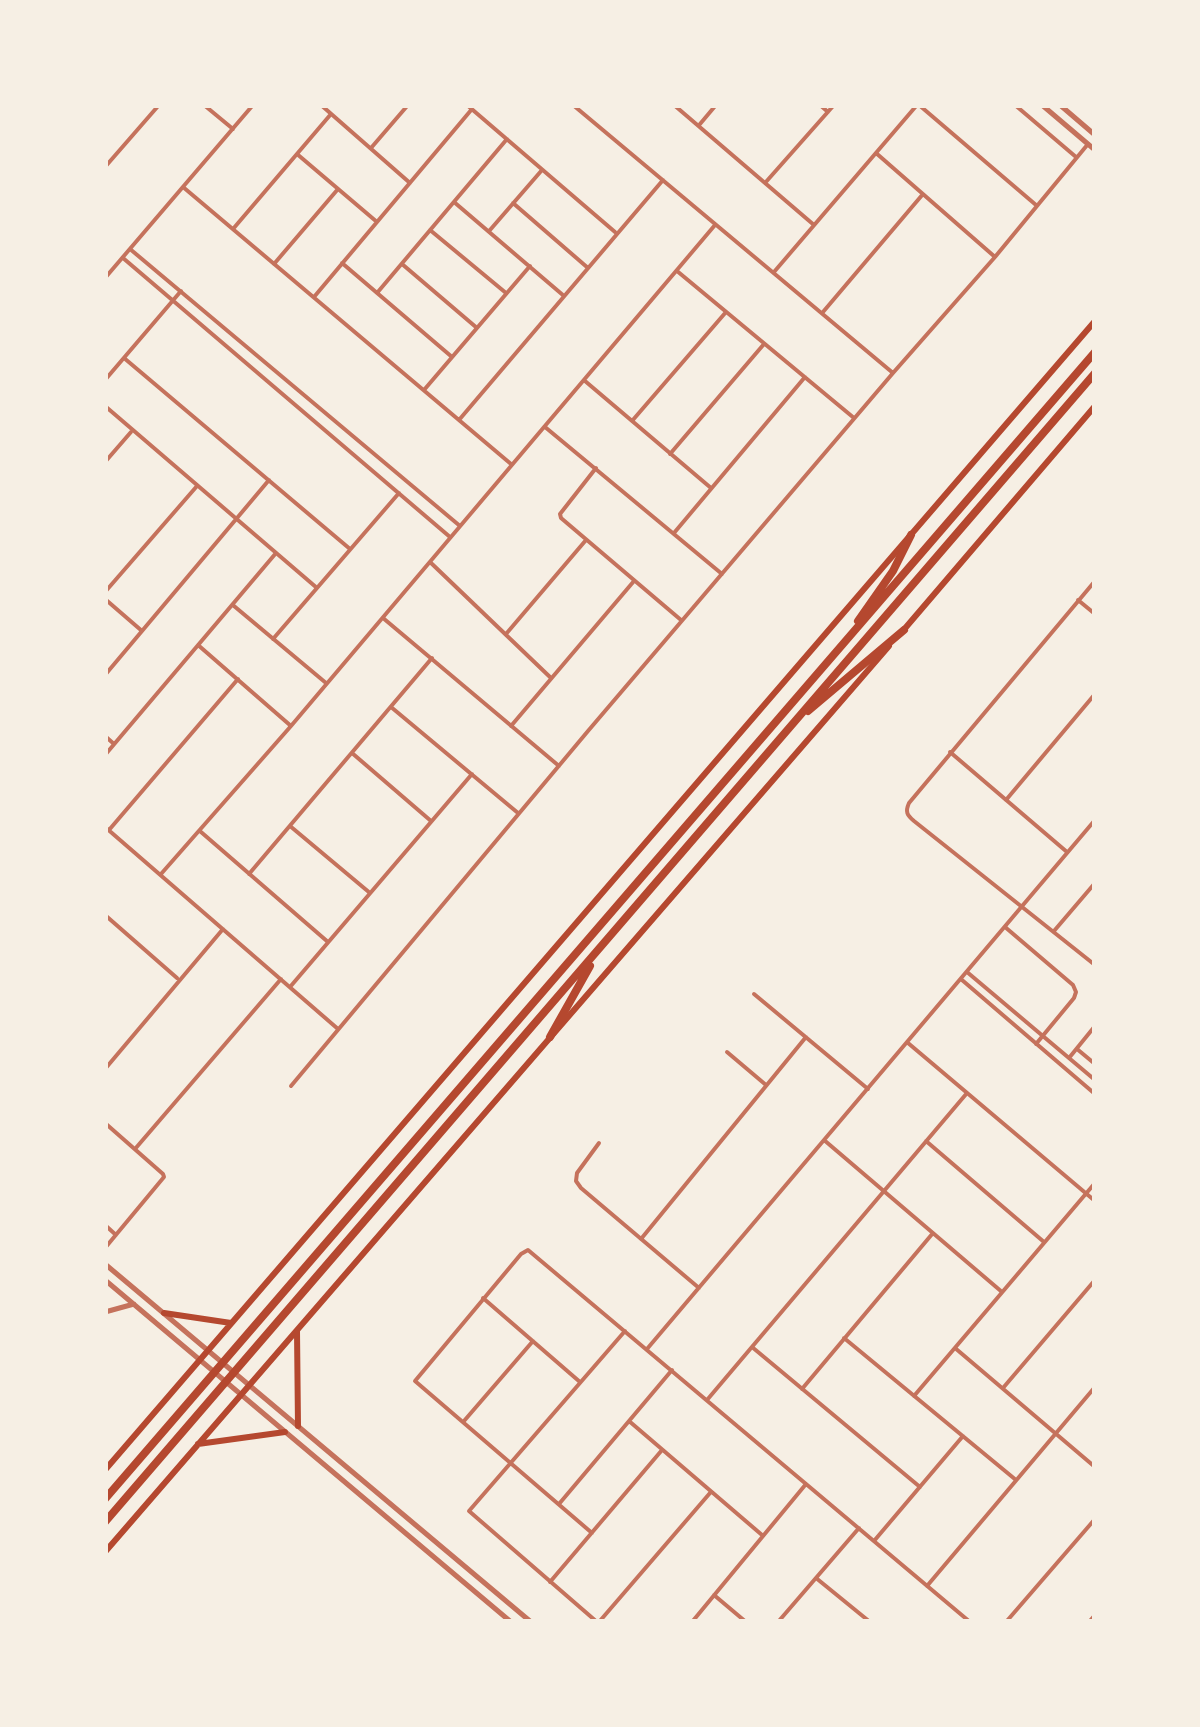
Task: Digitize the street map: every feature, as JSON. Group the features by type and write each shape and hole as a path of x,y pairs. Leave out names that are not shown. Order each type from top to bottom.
{"highway":[{"path":"105,1499 1095,352"},
{"path":"105,1522 1095,373"},
{"path":"842,646 893,571 912,534"},
{"path":"800,716 817,706 904,630"},
{"path":"550,1037 600,949"}],"main road":[{"path":"105,1470 1095,321"},
{"path":"105,1552 1095,406"},
{"path":"164,1314 231,1323"},
{"path":"297,1329 298,1426"},
{"path":"198,1444 286,1432"}],"street":[{"path":"105,167 160,105"},
{"path":"204,105 233,130"},
{"path":"105,278 253,105"},
{"path":"320,105 410,183"},
{"path":"573,105 893,373"},
{"path":"674,105 814,225"},
{"path":"698,126 716,105"},
{"path":"820,105 828,112"},
{"path":"764,183 834,105"},
{"path":"773,273 918,105 1036,205"},
{"path":"1015,105 1076,157"},
{"path":"1042,105 1095,150"},
{"path":"1060,105 1095,135"},
{"path":"370,148 405,106"},
{"path":"314,297 470,107 617,234"},
{"path":"233,229 331,114"},
{"path":"377,293 507,139"},
{"path":"290,1086 1088,144"},
{"path":"876,153 994,257"},
{"path":"298,154 377,222"},
{"path":"489,232 542,170"},
{"path":"459,420 662,180"},
{"path":"183,187 511,464"},
{"path":"274,264 338,189"},
{"path":"822,314 923,194"},
{"path":"454,202 564,296"},
{"path":"513,204 588,268"},
{"path":"161,874 201,832 716,225"},
{"path":"430,230 506,294"},
{"path":"130,248 460,526"},
{"path":"123,258 450,538"},
{"path":"342,263 452,357"},
{"path":"402,264 477,328"},
{"path":"424,390 530,266"},
{"path":"677,271 854,418"},
{"path":"105,380 180,291"},
{"path":"632,421 726,312"},
{"path":"670,454 764,344"},
{"path":"250,366 259,357"},
{"path":"124,358 350,549"},
{"path":"674,532 805,377"},
{"path":"583,380 711,488"},
{"path":"105,406 316,588"},
{"path":"544,426 722,574"},
{"path":"105,462 132,430"},
{"path":"338,441 346,431"},
{"path":"596,468 560,516 682,621"},
{"path":"106,670 269,480"},
{"path":"142,631 105,596 197,486"},
{"path":"273,639 398,492"},
{"path":"506,634 586,540"},
{"path":"105,754 276,553"},
{"path":"430,562 552,678"},
{"path":"511,726 634,581"},
{"path":"1095,581 906,810 908,816 1095,966"},
{"path":"1078,600 1095,614"},
{"path":"232,605 326,684"},
{"path":"382,617 559,766"},
{"path":"198,645 291,726"},
{"path":"249,874 432,658"},
{"path":"238,679 107,829 338,1030"},
{"path":"1006,800 1095,694"},
{"path":"391,706 519,814"},
{"path":"105,736 114,744"},
{"path":"950,752 1067,852"},
{"path":"352,753 431,821"},
{"path":"290,987 472,774"},
{"path":"647,1350 1095,820"},
{"path":"290,826 370,893"},
{"path":"201,832 328,942"},
{"path":"1054,932 1094,886"},
{"path":"105,915 178,979"},
{"path":"1005,927 1073,985 1076,992 1036,1044"},
{"path":"105,1069 223,929"},
{"path":"967,972 1095,1080"},
{"path":"135,1149 281,979"},
{"path":"961,979 1095,1094"},
{"path":"754,994 868,1089"},
{"path":"1069,1058 1095,1026"},
{"path":"641,1239 806,1037"},
{"path":"908,1042 1095,1201"},
{"path":"1077,1048 1095,1064"},
{"path":"727,1052 766,1085"},
{"path":"707,1400 967,1093"},
{"path":"105,1123 164,1177 105,1248"},
{"path":"824,1140 1002,1292"},
{"path":"926,1141 1044,1242"},
{"path":"599,1144 577,1173 576,1181 699,1288"},
{"path":"914,1396 1095,1183"},
{"path":"105,1225 116,1235"},
{"path":"802,1389 933,1232"},
{"path":"592,1532 415,1380 528,1250 970,1622"},
{"path":"105,1264 531,1622"},
{"path":"115,1272 106,1282 511,1622"},
{"path":"1002,1388 1095,1280"},
{"path":"483,1298 580,1382"},
{"path":"105,1312 134,1304"},
{"path":"163,1329 171,1320"},
{"path":"625,1331 469,1511 598,1622 711,1492"},
{"path":"844,1338 1016,1480"},
{"path":"462,1422 533,1341"},
{"path":"752,1347 920,1487"},
{"path":"954,1348 1095,1467"},
{"path":"559,1504 672,1370"},
{"path":"926,1586 1095,1388"},
{"path":"266,1416 274,1406"},
{"path":"629,1421 763,1536"},
{"path":"874,1541 963,1436"},
{"path":"550,1582 662,1450"},
{"path":"332,1471 340,1462"},
{"path":"692,1622 806,1484"},
{"path":"1006,1622 1095,1518"},
{"path":"778,1622 858,1528"},
{"path":"816,1578 870,1622"},
{"path":"714,1595 746,1622"},
{"path":"1090,1622 1095,1615"},
{"path":"858,1622 863,1616"}]}
